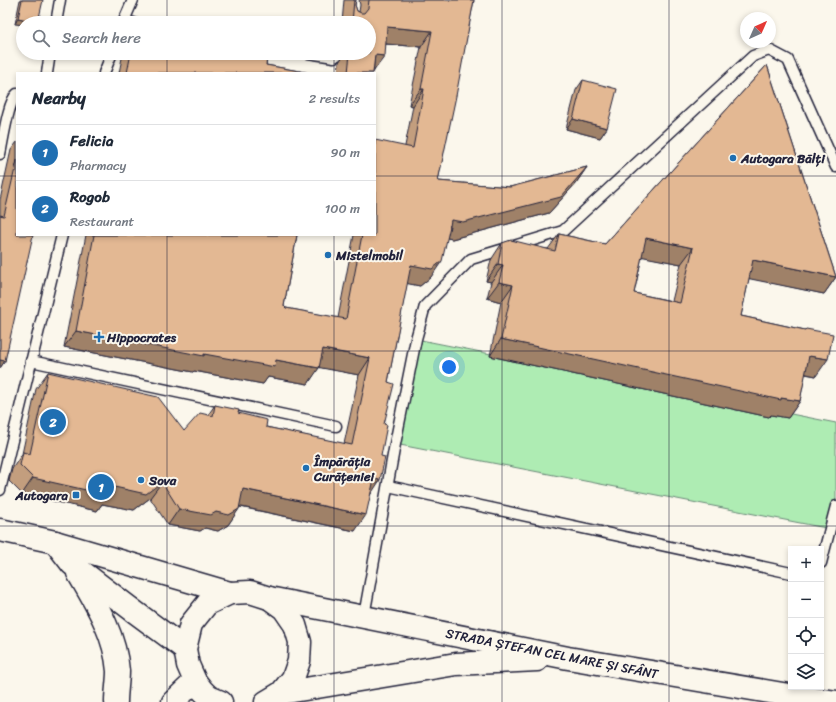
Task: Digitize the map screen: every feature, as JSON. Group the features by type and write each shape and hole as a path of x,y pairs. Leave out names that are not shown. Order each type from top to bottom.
{"main road":[{"path":"0,530 55,542 230,593 250,592 269,598 284,609 295,625 300,642 299,661 293,678 274,697"},
{"path":"55,542 72,564 101,613 112,640 118,671 116,702"},
{"path":"72,564 185,649"},
{"path":"211,700 195,681 188,665 185,649 191,624 207,604 230,593"},
{"name":"STRADA ȘTEFAN CEL MARE ȘI SFÂNT","path":"269,598 568,658 836,702"},
{"path":"274,697 456,664 568,658"},
{"path":"322,702 456,664"},
{"path":"173,702 195,681"}],"lane":[{"path":"57,16 60,0"},
{"path":"129,16 133,0"},
{"path":"364,616 395,444 416,339 425,306 471,259 563,231 753,56 769,50 788,60 836,166"},
{"path":"47,72 49,60"},
{"path":"104,72 109,60"},
{"path":"0,154 10,104 16,95"},
{"path":"0,490 62,236"},
{"path":"31,362 336,426"},
{"path":"388,486 788,572"},
{"path":"824,552 836,506"}],"green space":[{"path":"416,339 836,423 836,510 831,529 395,444"}],"building":[{"path":"22,0 43,0 39,16 18,16"},
{"path":"354,0 356,0 355,5 357,11 364,13 368,8 369,0 474,0 438,181 510,187 587,167 561,197 463,222 451,220 442,261 432,269 411,265 388,382 394,384 384,424 387,425 381,456 385,457 380,480 374,479 366,515 243,489 239,509 229,515 216,512 211,515 179,509 162,482 146,494 110,486 108,495 33,478 20,465 23,452 30,454 48,372 158,397 184,431 200,413 213,416 215,405 239,410 238,413 267,420 266,427 352,445 370,358 323,349 319,368 276,360 275,367 204,354 204,356 76,331 94,236 297,236 284,306 286,308 346,319 362,236 376,236 376,140 413,148 424,89 421,89 432,31 387,27 385,56 376,55 376,16 353,16"},
{"path":"130,60 267,60 266,65 304,72 127,72"},
{"path":"349,60 374,60 373,72 348,72"},
{"path":"767,65 836,277 753,260 741,316 805,330 833,334 828,359 809,356 800,401 781,398 781,400 501,339 513,285 499,282 503,265 498,264 502,243 511,240 555,251 559,234 605,244","holes":["646,238 693,248 680,303 634,293"]},
{"path":"583,80 617,89 607,128 573,119"},
{"path":"16,164 16,236 33,236 5,361 0,360 0,215 4,216"}],"place":[{"name":"Autogara Bălți","path":"733,158"},
{"name":"Mistelmobil","path":"328,255"},
{"name":"Hippocrates","path":"99,337"},
{"name":"Rogob","path":"53,422"},
{"name":"Împărăția Curățeniei","path":"306,468"},
{"name":"Sova","path":"141,480"},
{"name":"Felicia","path":"101,487"},
{"name":"Autogara","path":"76,495"}]}
